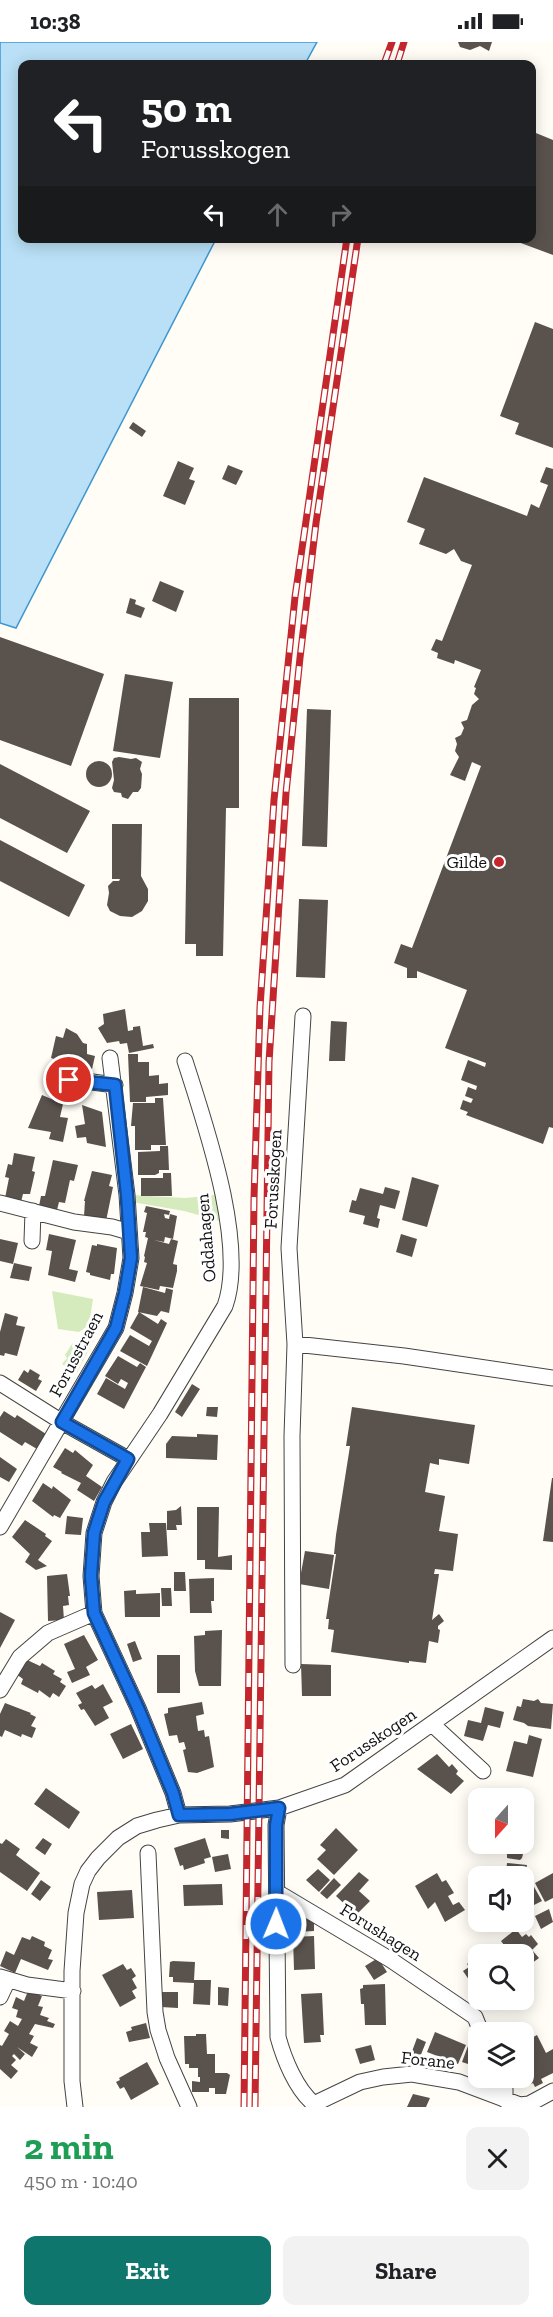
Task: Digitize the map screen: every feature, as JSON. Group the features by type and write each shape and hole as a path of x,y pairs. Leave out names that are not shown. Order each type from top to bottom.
{"street":[{"name":"Forusskogen","path":"293,1665 292,1436 295,1344 289,1248 303,1016"},
{"name":"Forusstraen","path":"0,1527 6,1502 62,1422 116,1328 125,1293 131,1258 127,1195 110,1058"},
{"name":"Oddahagen","path":"179,1815 173,1793 138,1708 94,1613 91,1576 94,1533 104,1502 128,1459 160,1414 225,1306 230,1291 231,1270 223,1192 185,1061"},
{"path":"62,1078 115,1085"},
{"path":"0,1203 74,1222 112,1227 129,1232"},
{"path":"32,1241 33,1211"},
{"path":"295,1344 404,1356 553,1378"},
{"name":"Forusstraen","path":"0,1383 62,1422"},
{"path":"62,1422 128,1459"},
{"path":"0,1690 20,1657 48,1633 94,1613"},
{"name":"Forusskogen","path":"75,2107 72,2081 72,1971 76,1913 82,1884 98,1858 126,1832 137,1826 179,1815 230,1814 279,1808 345,1785 553,1638"},
{"path":"432,1724 483,1771"},
{"path":"279,1808 276,1825 278,2037 281,2050 301,2089 313,2105"},
{"path":"148,1852 155,2012 158,2031 189,2107"},
{"name":"Forushagen","path":"277,1892 391,1960 475,2017 477,2022"},
{"path":"0,1997 4,1979 73,1991"},
{"name":"Forane","path":"313,2105 360,2082 412,2074 459,2082 520,2105 529,2104 553,2091"},
{"path":"504,2088 505,2100"}],"green space":[{"path":"131,1195 185,1198 215,1195 220,1221 184,1211 132,1202"},
{"path":"52,1291 93,1299 89,1325 79,1332 58,1329"},
{"path":"88,1334 95,1337 77,1373 62,1364 72,1344 76,1342 82,1345"}],"water":[{"path":"0,42 317,42 307,60 18,60 18,243 214,243 16,628 0,623"}],"building":[{"path":"458,42 492,42 489,51 480,46 470,50 460,47"},
{"path":"536,133 553,140 553,255 521,243 536,243"},
{"path":"535,322 553,329 553,448 515,434 519,423 500,416"},
{"path":"133,422 146,431 142,437 129,428"},
{"path":"178,461 194,468 189,479 195,481 185,505 163,496"},
{"path":"228,465 243,471 236,485 222,479"},
{"name":"Gilde","path":"546,467 553,469 553,1128 549,1127 543,1144 466,1115 468,1112 460,1109 463,1100 471,1103 473,1099 465,1096 468,1087 476,1090 477,1086 461,1080 468,1060 485,1067 486,1063 445,1048 467,990 417,971 417,978 407,978 407,968 394,963 401,944 412,948 481,766 472,762 465,781 450,775 459,757 455,751 457,744 455,738 461,735 464,728 461,722 467,720 472,705 479,699 474,694 476,688 474,687 481,670 455,660 454,664 437,658 438,653 431,650 436,639 442,641 472,565 461,561 454,549 446,554 419,544 425,529 407,522 424,477 527,516 531,504 539,508 548,485 540,482"},
{"path":"160,581 184,591 176,612 152,601"},
{"path":"130,598 136,600 135,604 145,608 141,618 126,613"},
{"path":"0,637 104,674 71,766 0,740"},
{"path":"125,674 173,682 160,758 113,751"},
{"path":"189,698 239,698 239,808 226,808 223,956 196,956 196,944 185,944"},
{"path":"307,709 331,710 327,847 302,846"},
{"path":"114,758 136,758 142,762 141,788 138,792 133,792 128,799 122,797 121,793 114,792 112,788 114,780 112,762"},
{"path":"99,761 108,765 112,774 108,783 99,787 90,783 86,774 90,765"},
{"path":"0,764 90,811 67,853 0,818"},
{"path":"112,824 142,824 141,876 148,889 148,901 142,911 132,917 120,916 110,911 107,905 108,886 120,879 112,879"},
{"path":"0,840 85,885 69,917 0,881"},
{"path":"299,899 328,900 325,978 296,977"},
{"path":"125,1009 128,1031 140,1026 143,1046 153,1044 154,1048 129,1053 127,1043 120,1044 119,1041 107,1043 98,1028 104,1024 103,1014"},
{"path":"331,1021 347,1022 345,1061 329,1061"},
{"path":"66,1028 77,1034 83,1043 87,1044 87,1054 95,1056 92,1069 72,1064 69,1074 51,1070 56,1036 63,1038"},
{"path":"128,1054 138,1054 138,1062 149,1062 149,1076 159,1075 159,1084 168,1083 168,1095 146,1097 146,1102 130,1102"},
{"path":"42,1095 63,1104 60,1117 68,1118 63,1142 49,1139 51,1132 28,1128"},
{"path":"155,1098 163,1098 166,1145 151,1145 151,1150 135,1150 135,1126 131,1126 133,1103 155,1103"},
{"path":"82,1105 102,1112 106,1147 87,1143 86,1137 77,1138 75,1126 85,1124"},
{"path":"160,1146 168,1146 169,1170 159,1170 159,1173 155,1175 138,1175 138,1152 160,1151"},
{"path":"14,1153 35,1157 32,1171 35,1172 30,1194 23,1194 21,1202 5,1198 9,1178 5,1177 8,1164 12,1165"},
{"path":"53,1160 78,1165 74,1181 70,1180 65,1203 59,1202 57,1210 39,1206 41,1196 45,1196"},
{"path":"92,1171 112,1175 109,1186 113,1187 106,1221 84,1216 84,1201"},
{"path":"163,1173 171,1173 172,1196 141,1196 141,1178 163,1178"},
{"path":"412,1177 439,1185 427,1227 402,1220"},
{"path":"385,1187 400,1191 395,1209 380,1205 377,1218 380,1219 378,1228 363,1224 365,1216 349,1212 352,1200 356,1201 360,1188 383,1194"},
{"path":"146,1206 170,1211 169,1215 164,1214 165,1218 169,1219 170,1214 177,1216 173,1239 165,1237 164,1242 154,1240 169,1244 171,1239 178,1241 173,1264 177,1265 177,1271 173,1288 160,1286 159,1290 140,1286 147,1263 144,1262 144,1256 148,1238 145,1237 146,1232 143,1232"},
{"path":"49,1234 76,1240 69,1269 78,1271 75,1282 48,1275 52,1251 46,1250"},
{"path":"401,1234 417,1239 412,1257 396,1252"},
{"path":"0,1239 18,1243 13,1264 0,1261"},
{"path":"97,1244 117,1248 114,1274 111,1274 110,1280 86,1272 92,1245 97,1246"},
{"path":"14,1263 32,1267 29,1281 10,1278"},
{"path":"143,1287 165,1293 166,1288 173,1290 169,1313 161,1311 157,1316 138,1312"},
{"path":"139,1312 158,1324 161,1319 167,1323 147,1366 120,1351 130,1335 149,1346 152,1341 130,1328"},
{"path":"5,1313 18,1317 16,1325 25,1327 17,1356 5,1353 4,1356 0,1355 0,1332"},
{"path":"118,1356 137,1367 140,1363 146,1367 124,1409 97,1394 106,1378 125,1389 128,1383 121,1379 118,1384 105,1376"},
{"path":"30,1369 40,1375 38,1379 42,1381 36,1391 18,1380 24,1370 28,1373"},
{"path":"192,1384 200,1389 182,1417 175,1412"},
{"path":"207,1407 218,1407 217,1417 206,1416"},
{"path":"352,1407 475,1425 469,1464 439,1459 439,1465 430,1463 425,1492 445,1496 439,1531 458,1534 453,1571 435,1569 434,1574 439,1574 432,1620 439,1614 444,1621 438,1626 440,1630 438,1643 429,1641 426,1663 409,1661 409,1663 331,1652 334,1630 328,1629 329,1619 326,1619 350,1446 346,1446"},
{"path":"4,1411 15,1418 17,1415 46,1434 37,1449 25,1442 22,1446 0,1432 0,1417"},
{"path":"197,1434 218,1435 217,1460 166,1458 166,1444 172,1436 197,1437"},
{"path":"65,1448 73,1453 75,1450 93,1465 86,1476 102,1487 94,1501 77,1490 81,1483 53,1467"},
{"path":"0,1457 17,1469 9,1482 0,1477"},
{"path":"553,1478 553,1542 543,1541"},
{"path":"43,1483 52,1489 53,1486 71,1500 60,1518 54,1515 53,1517 32,1501"},
{"path":"181,1506 182,1525 176,1525 177,1530 167,1530 167,1511 176,1510"},
{"path":"197,1507 219,1507 218,1557 232,1555 232,1570 205,1569 205,1560 197,1560"},
{"path":"67,1516 83,1518 81,1535 65,1534"},
{"path":"25,1520 46,1534 45,1536 52,1541 38,1560 47,1566 36,1570 25,1562 30,1554 12,1537"},
{"path":"149,1523 166,1523 168,1556 142,1557 141,1532 150,1532"},
{"path":"305,1551 334,1555 329,1589 299,1584"},
{"path":"174,1572 185,1572 186,1591 174,1591"},
{"path":"67,1574 70,1596 68,1596 69,1605 63,1606 64,1620 48,1621 47,1576"},
{"path":"214,1578 212,1613 190,1613 189,1579"},
{"path":"161,1588 171,1588 172,1606 162,1606"},
{"path":"136,1590 136,1594 160,1593 160,1617 125,1617 124,1591"},
{"path":"0,1612 15,1620 0,1648"},
{"path":"222,1630 221,1686 199,1686 195,1671 194,1636 205,1635 205,1631"},
{"path":"84,1635 98,1660 86,1667 90,1675 72,1683 67,1672 75,1669 64,1644"},
{"path":"135,1641 142,1659 133,1662 127,1644"},
{"path":"157,1655 180,1655 180,1693 157,1693"},
{"path":"25,1659 40,1666 42,1663 55,1671 53,1674 62,1679 60,1682 66,1686 59,1697 53,1693 50,1698 39,1690 38,1693 21,1684 23,1679 16,1674"},
{"path":"301,1664 331,1665 331,1696 302,1696"},
{"path":"103,1684 113,1702 103,1707 109,1718 95,1726 84,1709 81,1710 78,1705 82,1703 76,1693 92,1685 95,1689"},
{"path":"523,1699 534,1701 538,1699 541,1703 553,1704 551,1729 528,1726 513,1720 517,1706 521,1707"},
{"path":"202,1702 204,1714 196,1716 198,1731 204,1730 205,1737 209,1736 214,1767 197,1773 188,1772 183,1750 186,1749 184,1742 179,1743 177,1735 169,1736 164,1714 168,1713 168,1708"},
{"path":"5,1703 36,1717 31,1726 36,1728 32,1738 22,1734 21,1737 5,1730 2,1737 0,1736 0,1714"},
{"path":"485,1707 504,1712 500,1728 488,1725 483,1741 464,1736 468,1720 481,1723"},
{"path":"131,1724 143,1749 123,1759 110,1734"},
{"path":"529,1735 542,1739 533,1777 506,1771 514,1741 527,1744"},
{"path":"437,1754 449,1767 452,1764 458,1771 456,1774 464,1781 451,1794 417,1769"},
{"path":"46,1788 80,1812 69,1829 34,1804"},
{"path":"336,1828 358,1850 334,1875 317,1859 326,1850 320,1845"},
{"path":"221,1830 229,1830 229,1839 221,1838"},
{"path":"43,1838 52,1844 45,1855 35,1848"},
{"path":"205,1838 211,1857 204,1859 205,1863 184,1870 183,1865 180,1866 174,1848"},
{"path":"6,1839 20,1849 16,1855 40,1873 27,1891 0,1872 0,1843 2,1844"},
{"path":"228,1854 231,1869 215,1872 212,1857"},
{"path":"507,1854 523,1854 520,1860 507,1858"},
{"path":"507,1863 527,1865 527,1866 507,1866"},
{"path":"318,1869 330,1880 319,1892 306,1880"},
{"path":"359,1872 369,1880 359,1891 370,1901 356,1915 336,1896"},
{"path":"437,1873 442,1882 446,1880 454,1893 448,1896 453,1905 459,1902 465,1910 445,1922 435,1902 428,1909 415,1886"},
{"path":"553,1873 553,1898 545,1902 535,1883"},
{"path":"334,1878 341,1885 327,1899 320,1893"},
{"path":"41,1880 51,1887 40,1901 31,1894"},
{"path":"222,1884 223,1905 184,1906 183,1885"},
{"path":"534,1887 542,1901 534,1905"},
{"path":"132,1890 134,1918 99,1920 97,1892"},
{"path":"549,1909 553,1922 541,1929 535,1916"},
{"path":"295,1919 314,1919 314,1931 296,1932"},
{"path":"512,1932 518,1932 522,1937 526,1934 529,1937 531,1935 538,1944 534,1948 534,1944 503,1944 501,1941"},
{"path":"32,1936 45,1942 44,1946 52,1950 48,1959 53,1960 48,1970 21,1959 15,1973 0,1966 6,1951 14,1955 22,1937 30,1940"},
{"path":"314,1936 315,1969 294,1970 293,1937"},
{"path":"534,1952 539,1958 534,1962"},
{"path":"378,1958 387,1972 374,1980 365,1966"},
{"path":"170,1962 195,1962 194,1980 211,1980 210,2005 193,2004 194,1983 173,1982 173,1977 169,1977"},
{"path":"123,1964 127,1970 131,1968 136,1976 132,1979 137,1988 132,1991 136,1998 120,2007 102,1975"},
{"path":"468,1968 468,1978 463,1971"},
{"path":"385,1984 386,2025 365,2025 364,2004 361,2004 360,1989 363,1985"},
{"path":"218,1987 229,1988 228,2006 218,2005"},
{"path":"28,1991 42,1996 38,2006 43,2007 40,2015 49,2018 47,2021 55,2024 53,2028 35,2024 29,2034 34,2036 30,2043 38,2047 32,2057 17,2047 25,2054 20,2060 14,2054 12,2056 16,2060 11,2065 18,2071 11,2079 0,2069 0,2045 2,2046 9,2034 4,2031 10,2021 18,2026 22,2019 16,2017 18,2010 12,2008 16,1997 24,2001"},
{"path":"161,1992 178,1992 178,2008 161,2007"},
{"path":"322,1993 324,2035 320,2035 321,2042 304,2043 301,1994"},
{"path":"146,2023 150,2038 129,2042 126,2032 132,2030 131,2027"},
{"path":"435,2032 466,2045 458,2064 427,2052"},
{"path":"196,2034 206,2034 207,2054 215,2054 215,2073 230,2075 226,2094 215,2094 215,2088 209,2088 209,2092 192,2092 192,2081 200,2082 200,2077 198,2077 198,2068 189,2068 189,2064 185,2064 184,2036 196,2036"},
{"path":"537,2035 546,2053 553,2049 553,2073 541,2079 543,2083 535,2087 534,2085 534,2037"},
{"path":"417,2038 426,2042 420,2057 411,2054"},
{"path":"371,2045 375,2060 360,2064 355,2049"},
{"path":"468,2046 468,2064 462,2062"},
{"path":"147,2062 159,2084 131,2100 124,2087 120,2089 116,2082"},
{"path":"413,2094 430,2098 426,2107 407,2107"}],"railway":[{"path":"385,60 392,42"},
{"path":"398,60 404,42"},
{"path":"244,2107 254,1198 260,1007 274,800 295,597 346,243"},
{"path":"255,2107 269,1062 286,793 300,658 316,523 357,243"}],"place":[{"name":"Gilde","path":"499,862"}],"route":[{"path":"69,1080 115,1085 127,1195 131,1258 116,1328 62,1422 128,1459 104,1502 94,1533 91,1576 94,1613 138,1708 173,1793 179,1815 207,1816 279,1808 276,1825 276,1924"}]}
